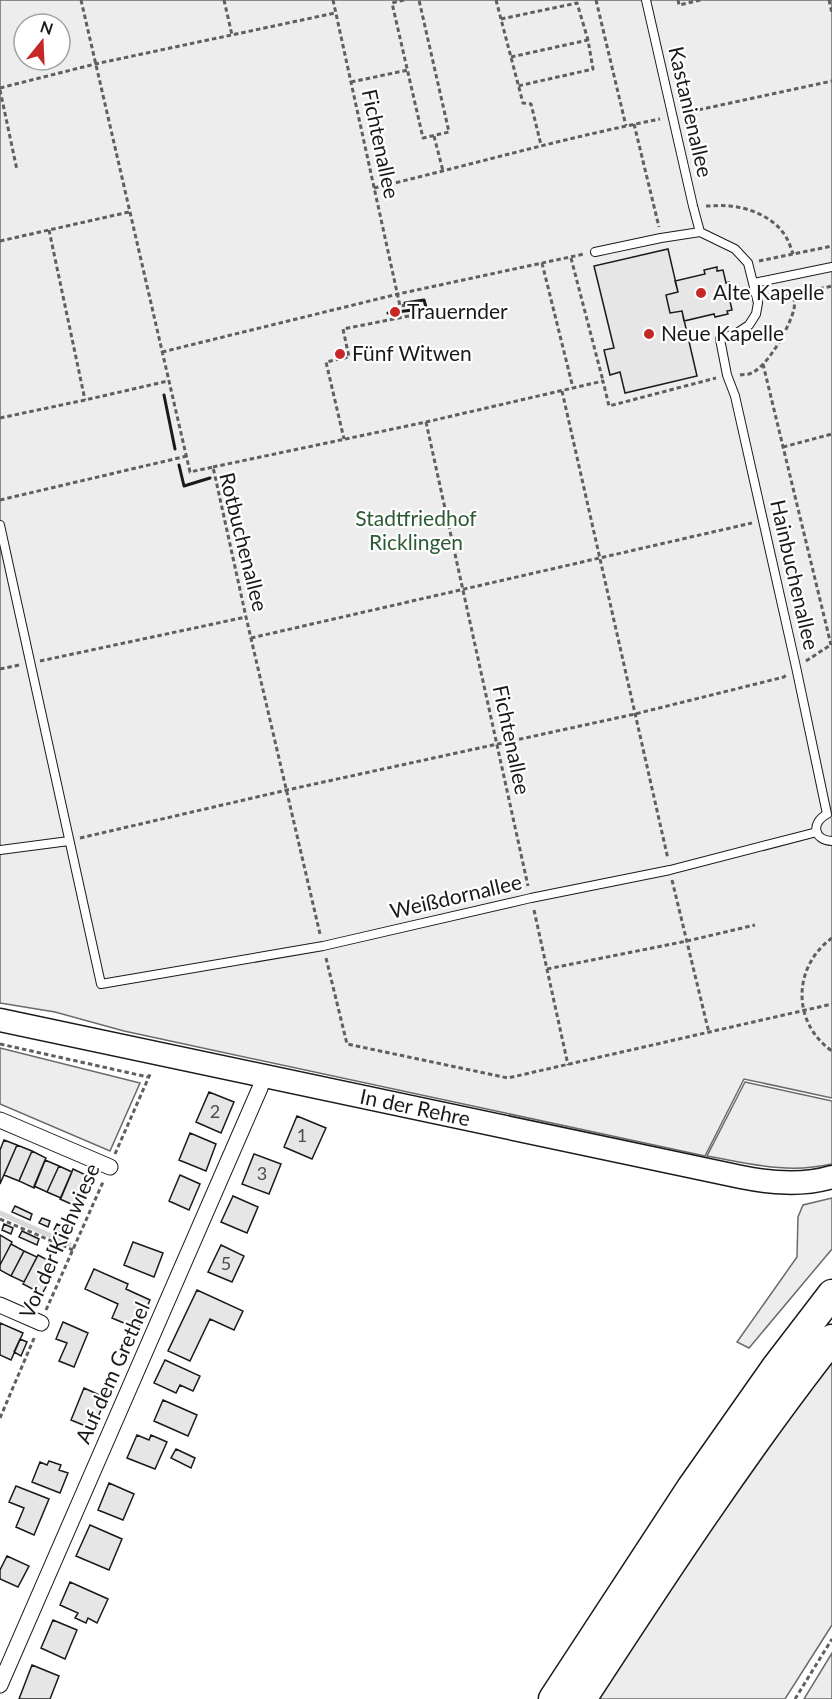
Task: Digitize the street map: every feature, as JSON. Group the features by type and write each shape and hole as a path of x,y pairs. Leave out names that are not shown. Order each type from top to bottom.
{"highway":[{"path":"554,1699 691,1488 776,1367 832,1294"},
{"path":"582,1699 726,1482 783,1402 832,1339"}],"street":[{"name":"In der Rehre","path":"0,1020 769,1183 797,1183 832,1177"},
{"name":"Auf dem Grethel","path":"0,1685 264,1076"},
{"path":"1,1124 110,1167"},
{"path":"0,1305 41,1323"}],"lane":[{"name":"Kastanienallee","path":"646,0 700,232"},
{"path":"595,252 700,232 735,249 748,263 758,303"},
{"path":"754,284 832,267"},
{"name":"Hainbuchenallee","path":"758,303 756,315 749,325 737,333 720,339 727,375 735,396 829,814 820,818 816,825 817,832"},
{"path":"0,525 69,841 0,850"},
{"path":"817,832 820,838 832,841"},
{"name":"Weißdornallee","path":"69,841 101,984 323,946 531,898 670,870 817,832"}],"path":[{"path":"0,500 187,456 81,0"},
{"path":"224,0 232,35"},
{"name":"Fichtenallee","path":"333,0 398,294"},
{"path":"404,0 392,3 423,138 449,132 419,0"},
{"path":"496,0 523,103 531,104 541,145"},
{"path":"596,0 626,126"},
{"path":"678,0 679,5 701,0"},
{"path":"829,0 832,12"},
{"path":"501,19 577,3 588,40 593,69 518,86"},
{"path":"17,170 0,89 95,64 336,13"},
{"path":"511,57 588,40"},
{"path":"351,82 408,70"},
{"path":"374,188 541,145 832,81"},
{"path":"634,124 661,238"},
{"path":"434,135 443,171"},
{"path":"693,206 728,206 746,209 765,217 779,228 794,254"},
{"path":"0,241 129,212"},
{"path":"49,230 86,400"},
{"path":"748,263 832,246"},
{"path":"162,352 398,294 595,252"},
{"path":"571,257 609,406 727,375 750,374 763,364 777,346 788,326 794,308 794,295"},
{"path":"542,263 573,388"},
{"path":"758,303 832,286"},
{"path":"344,440 326,362 349,357 343,329 419,314 418,303 400,306 398,294"},
{"path":"69,841 287,790 635,714 784,677 832,644 763,364"},
{"path":"0,418 169,380"},
{"path":"213,467 426,422 603,381"},
{"path":"562,390 709,1033"},
{"name":"Fichtenallee","path":"426,422 568,1065"},
{"path":"783,447 832,434"},
{"name":"Rotbuchenallee","path":"187,456 190,472 213,467 346,1044 508,1078 568,1065"},
{"path":"251,638 762,520"},
{"path":"0,669 246,617"},
{"path":"547,969 755,925"},
{"path":"832,938 823,944 812,958 804,975 801,993 803,1010 813,1032 832,1051"},
{"path":"568,1065 832,1004"},
{"name":"Vor der Kiehwiese","path":"0,1044 148,1077 0,1418"},
{"path":"0,1219 73,1250"},
{"path":"795,1699 832,1639"}],"green space":[{"name":"Stadtfriedhof Ricklingen","path":"0,0 832,0 832,1098 744,1079 705,1156 124,1031 55,1012 0,1003"},
{"path":"0,1048 140,1083 110,1151 0,1104"},
{"path":"745,1082 832,1101 832,1164 785,1168 707,1156"},
{"path":"832,1198 832,1249 749,1348 737,1342 797,1257 798,1217 803,1205"},
{"path":"832,1357 832,1625 785,1699 597,1699 675,1579"},
{"path":"832,1653 832,1699 804,1699"}],"building":[{"name":"Neue Kapelle","path":"668,249 678,292 666,295 670,313 682,311 697,376 625,393 620,372 610,375 604,350 614,348 594,266"},
{"name":"Alte Kapelle","path":"717,267 717,271 723,270 726,283 729,282 732,310 727,311 728,314 715,317 714,314 684,321 682,311 670,313 666,295 678,292 675,281 705,274 704,270"},
{"path":"209,1092 234,1102 221,1133 196,1122"},
{"path":"297,1116 326,1128 312,1159 284,1147"},
{"path":"190,1133 216,1144 206,1171 179,1160"},
{"path":"4,1140 17,1145 0,1184 0,1150"},
{"path":"17,1145 32,1151 19,1181 4,1175"},
{"path":"32,1151 46,1158 34,1188 19,1181"},
{"path":"254,1154 281,1164 269,1194 242,1184"},
{"path":"45,1160 59,1166 47,1192 34,1186"},
{"path":"59,1166 72,1172 61,1198 47,1192"},
{"path":"73,1169 88,1176 85,1183 90,1185 80,1208 60,1199"},
{"path":"180,1175 200,1184 189,1210 169,1201"},
{"path":"233,1196 258,1207 247,1233 221,1222"},
{"path":"15,1206 32,1214 30,1220 12,1212"},
{"path":"42,1218 50,1221 48,1227 39,1223"},
{"path":"4,1224 13,1228 11,1234 2,1230"},
{"path":"57,1224 66,1228 63,1234 54,1230"},
{"path":"22,1231 39,1239 37,1245 19,1237"},
{"path":"0,1235 12,1242 0,1265"},
{"path":"133,1242 163,1253 154,1277 124,1265"},
{"path":"49,1243 58,1247 56,1253 47,1250"},
{"path":"11,1244 24,1251 11,1276 0,1270 0,1265"},
{"path":"221,1245 244,1256 232,1282 208,1272"},
{"path":"24,1251 37,1257 24,1282 11,1276"},
{"path":"38,1255 53,1263 49,1270 54,1272 42,1294 23,1284"},
{"path":"94,1269 128,1284 126,1289 150,1300 138,1329 112,1318 118,1304 85,1289"},
{"path":"197,1290 243,1311 234,1330 210,1319 190,1361 168,1351"},
{"path":"63,1322 88,1333 74,1367 59,1361 67,1343 56,1339"},
{"path":"0,1323 23,1333 11,1360 0,1355"},
{"path":"20,1339 27,1342 21,1356 14,1352"},
{"path":"165,1360 200,1376 193,1391 180,1385 176,1393 154,1383"},
{"path":"84,1388 106,1398 93,1429 71,1420"},
{"path":"163,1400 197,1415 188,1436 154,1421"},
{"path":"137,1435 149,1440 151,1435 167,1442 155,1469 127,1458"},
{"path":"176,1449 195,1458 191,1468 171,1458"},
{"path":"49,1461 61,1465 59,1470 68,1473 60,1493 32,1482 40,1462 47,1465"},
{"path":"109,1483 134,1494 123,1520 98,1510"},
{"path":"16,1486 49,1499 34,1535 16,1527 24,1508 9,1502"},
{"path":"90,1525 122,1539 109,1570 76,1556"},
{"path":"7,1556 29,1566 18,1587 0,1579 0,1570"},
{"path":"70,1582 108,1599 97,1623 88,1618 86,1623 75,1618 78,1613 60,1605"},
{"path":"53,1620 77,1630 65,1659 41,1648"},
{"path":"32,1665 59,1676 50,1699 19,1699"}],"waterway":[{"path":"0,1213 69,1244"}],"wall":[{"path":"405,303 424,300 427,311"},
{"path":"388,313 413,310"},
{"path":"164,395 175,449"},
{"path":"179,465 184,486 210,478"}],"place":[{"name":"Alte Kapelle","path":"701,293"},
{"name":"Trauernder","path":"395,312"},
{"name":"Neue Kapelle","path":"649,334"},
{"name":"Fünf Witwen","path":"340,354"}]}
